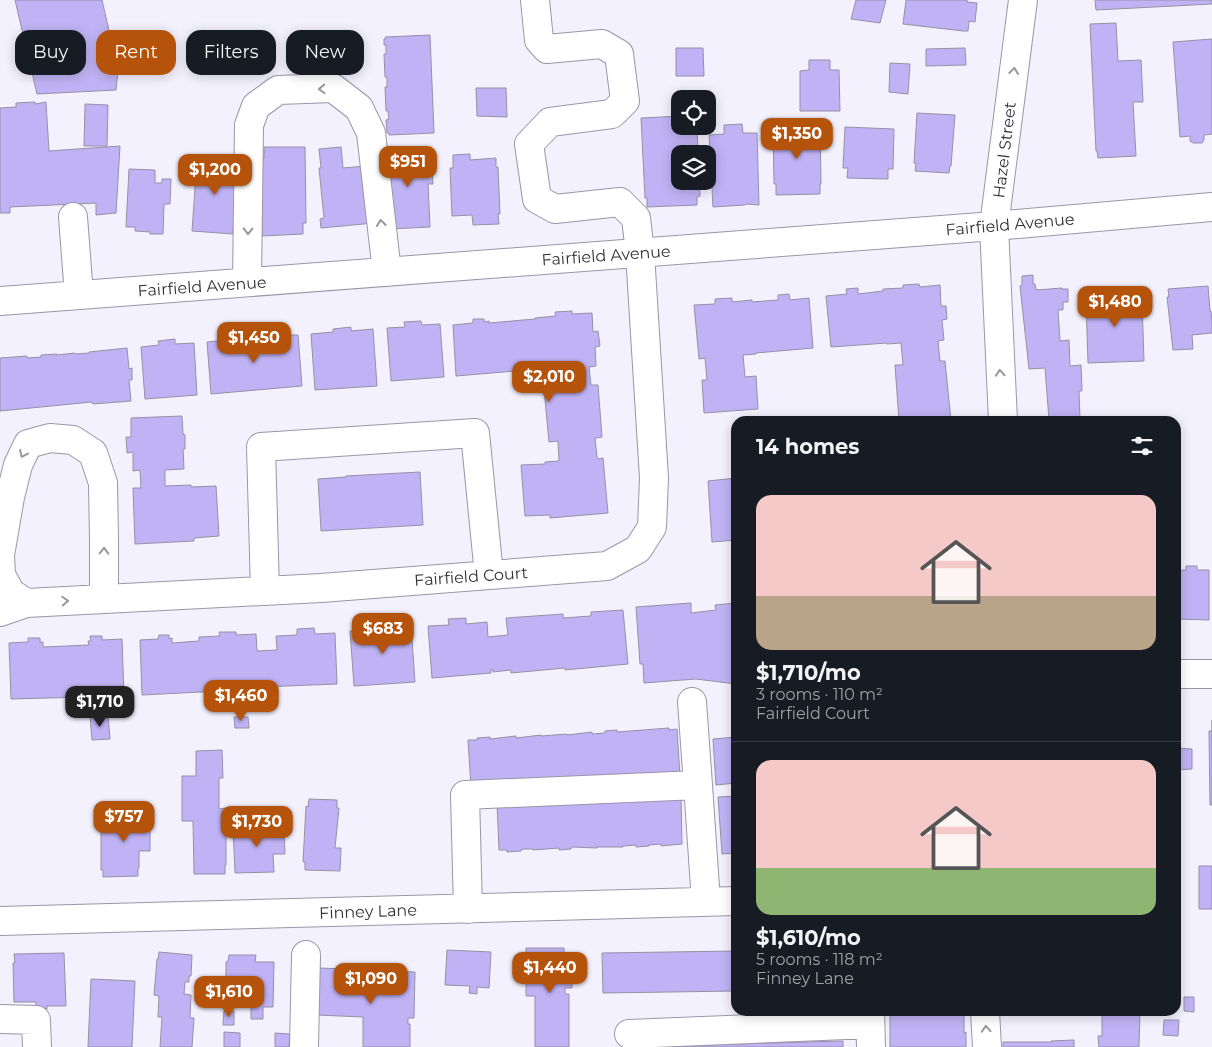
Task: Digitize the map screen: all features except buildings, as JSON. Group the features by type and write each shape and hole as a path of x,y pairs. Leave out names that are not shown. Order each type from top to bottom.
{"street":[{"name":"Fairfield Court","path":"0,612 26,603 265,591 607,566 638,549 652,527 654,478 640,253 636,218 620,202 554,209 537,199 530,144 550,122 612,114 624,101 619,54 602,44 547,49 539,40 535,0"},
{"name":"Hazel Street","path":"1002,416 994,226 1023,0"},
{"path":"247,282 249,125 256,106 278,90 334,88 359,108 371,133 387,272"},
{"name":"Fairfield Avenue","path":"0,301 994,226 1212,207"},
{"path":"73,217 78,295"},
{"path":"265,591 261,448 476,433 489,574"},
{"path":"26,603 11,593 1,575 0,555 10,497 18,465 28,444 50,438 73,440 93,453 103,483 104,599"},
{"path":"1181,674 1212,674"},
{"path":"692,702 706,902"},
{"path":"468,908 464,795 698,785"},
{"name":"Finney Lane","path":"0,922 731,901"},
{"path":"304,1047 306,955"},
{"path":"985,1016 987,1047"},
{"path":"0,1019 36,1020 37,1047"},
{"path":"629,1034 870,1028"}]}
